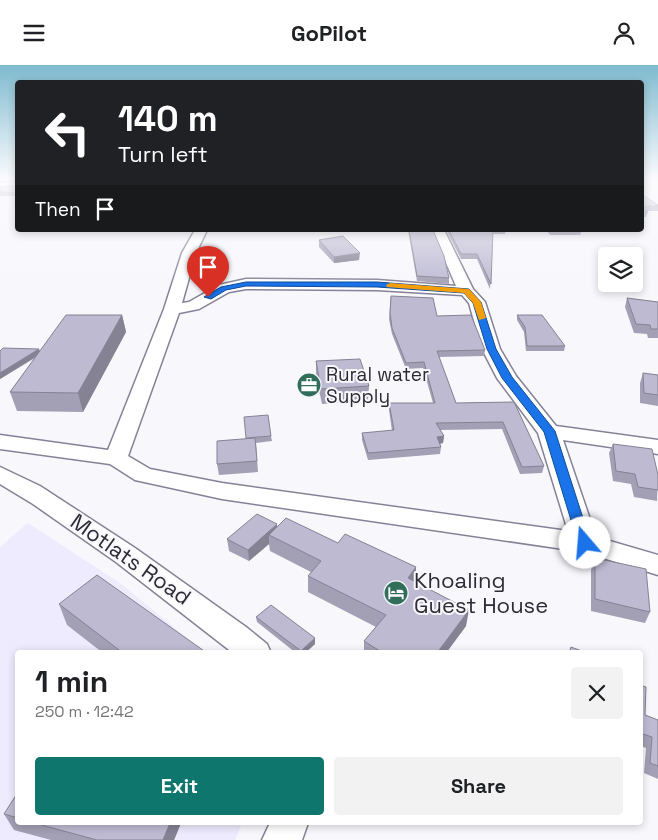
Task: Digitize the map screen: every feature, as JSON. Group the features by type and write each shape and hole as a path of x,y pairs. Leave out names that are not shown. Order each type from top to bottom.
{"street":[{"path":"116,458 172,309 189,253 200,232"},
{"path":"439,232 466,291 477,302 491,349 507,378 549,431 585,543"},
{"path":"172,309 193,306 224,288 246,284 377,285 466,291"},
{"path":"549,431 658,447"},
{"path":"0,442 116,458 144,475 222,491 585,543 658,565"},
{"name":"Motlats Road","path":"0,475 19,483 100,537 201,608 252,650"},
{"path":"282,840 288,825"}],"shaded area":[{"path":"28,523 120,583 202,650 15,650 15,825 241,825 235,840 0,840 0,547"}],"building":[{"path":"409,232 434,232 444,256 449,278 417,276"},
{"path":"450,232 493,232 491,284 477,254 461,254"},
{"path":"343,236 360,253 334,257 319,240"},
{"path":"391,296 433,298 437,316 471,315 485,350 437,351 456,403 514,402 544,466 522,467 503,422 436,423 444,436 437,437 441,447 368,453 362,433 394,430 389,403 435,403 424,362 406,363 392,328 390,313"},
{"path":"627,298 658,302 658,329 651,329 650,325 636,324"},
{"path":"66,315 122,315 78,393 10,392"},
{"path":"517,315 542,315 565,346 527,346 525,327"},
{"path":"3,348 39,349 0,373 0,351"},
{"path":"360,359 369,386 321,389 316,361"},
{"path":"643,373 658,375 658,395 644,393"},
{"path":"268,415 271,436 246,438 244,417"},
{"path":"255,438 257,461 217,464 217,441"},
{"path":"613,444 652,449 658,475 658,490 638,487 635,474 616,471"},
{"path":"257,514 277,524 248,550 227,539"},
{"path":"286,518 338,543 345,534 416,567 408,578 469,610 439,650 378,650 364,641 386,615 308,576 321,561 269,535"},
{"path":"595,558 646,569 650,612 595,599"},
{"path":"97,575 203,650 119,650 59,604"},
{"path":"271,605 315,638 300,650 256,617"},
{"path":"643,686 646,687 645,715 658,720 658,766 650,763 652,737 643,734"},
{"path":"15,797 15,817 4,814"},
{"path":"41,825 169,825 163,840 97,840"}],"slow traffic":[{"path":"390,285 466,291 477,302 482,318"}],"place":[{"name":"Rural water Supply","path":"309,385"},
{"name":"Khoaling Guest House","path":"396,593"}],"route":[{"path":"208,297 224,288 246,284 377,285 466,291 477,302 491,349 507,378 549,431 585,543"}]}
